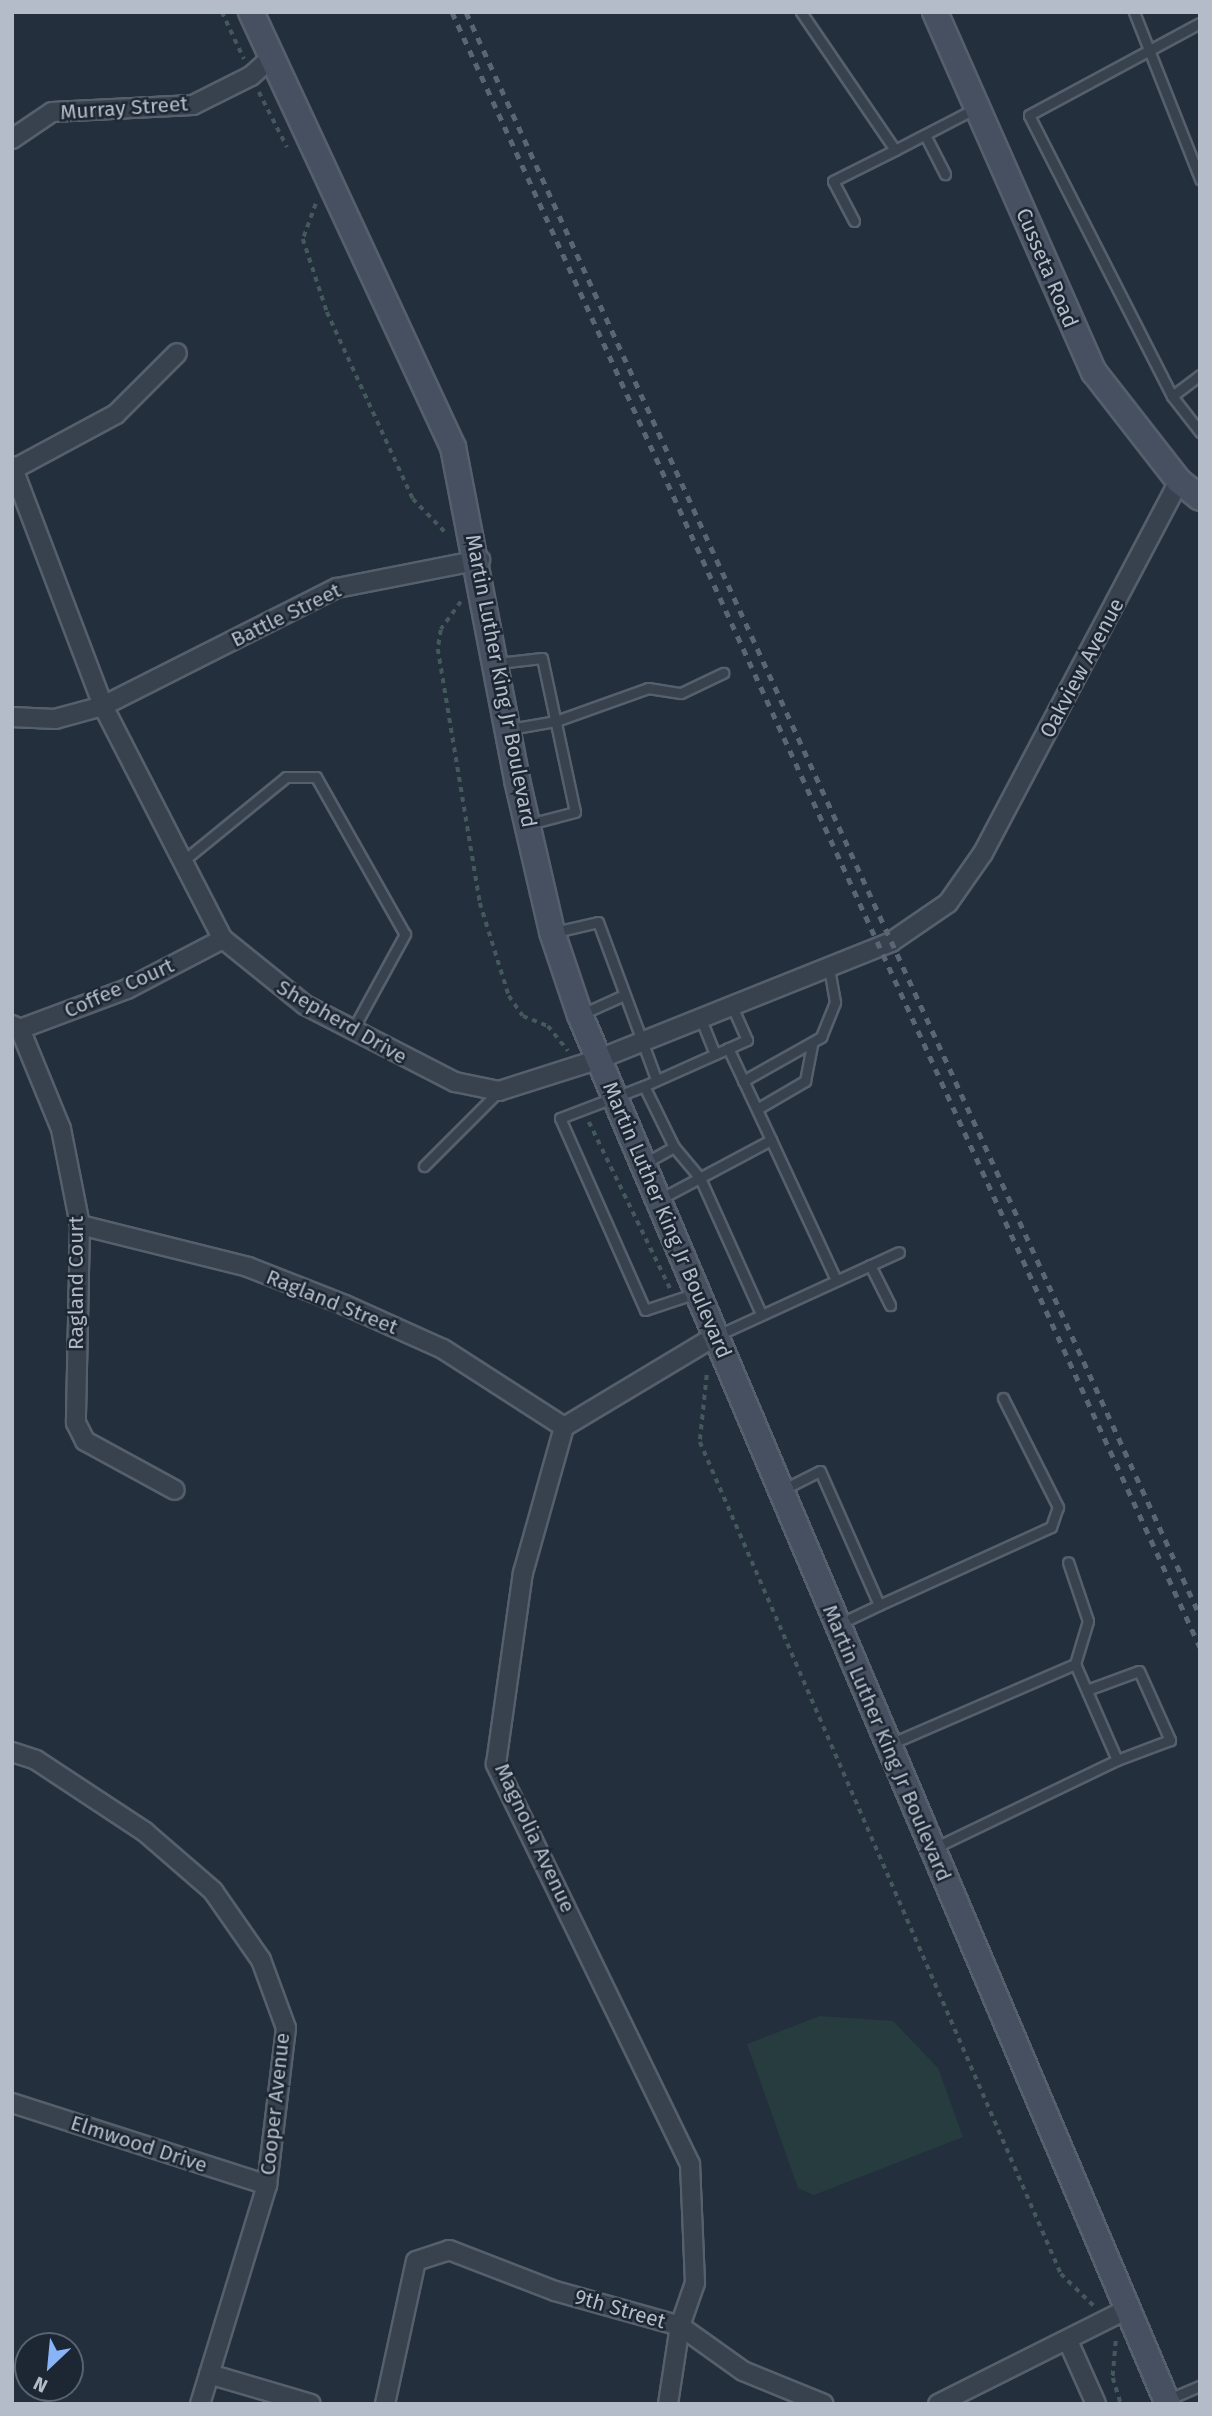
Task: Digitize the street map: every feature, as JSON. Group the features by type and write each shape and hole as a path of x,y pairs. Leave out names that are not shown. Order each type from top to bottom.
{"main road":[{"name":"Martin Luther King Jr Boulevard","path":"251,12 453,447 480,560 527,825 552,932 580,1015 613,1098 783,1489 835,1625 1168,2402"},
{"name":"Cusseta Road","path":"935,12 1094,372 1179,481 1200,498"}],"street":[{"name":"Murray Street","path":"12,139 52,112 193,105 251,76 272,57"},
{"path":"13,468 116,414 177,353"},
{"name":"Shepherd Drive","path":"13,468 103,706 223,939 255,970 352,1031 455,1082 499,1091 598,1059 878,946"},
{"name":"Oakview Avenue","path":"878,946 948,903 983,853 1179,481"},
{"name":"Battle Street","path":"12,717 55,719 103,706 337,588 480,560"},
{"name":"Coffee Court","path":"16,1027 127,989 223,939"},
{"name":"Ragland Court","path":"16,1027 61,1129 80,1225 76,1423 85,1441 175,1490"},
{"name":"Ragland Street","path":"80,1225 248,1267 345,1305 443,1349 564,1427"},
{"path":"564,1427 717,1335"},
{"name":"Magnolia Avenue","path":"564,1427 523,1573 496,1763 690,2164 695,2283 680,2326 668,2404"},
{"name":"Cooper Avenue","path":"12,1752 36,1760 145,1832 214,1891 261,1960 286,2028 271,2107 267,2185 200,2404"},
{"name":"Elmwood Drive","path":"12,2103 267,2185"},
{"name":"9th Street","path":"385,2404 415,2261 449,2250 680,2326 743,2371 824,2404"},
{"path":"938,2404 1068,2341 1128,2308"},
{"path":"1068,2341 1096,2404"},
{"path":"209,2375 311,2404"}],"lane":[{"path":"801,12 895,150"},
{"path":"1134,12 1145,50 1200,179"},
{"path":"1200,23 1145,50 1029,115 1172,396 1200,432"},
{"path":"854,221 833,181 977,107"},
{"path":"925,135 945,174"},
{"path":"1172,396 1200,375"},
{"path":"498,663 542,658 575,812 527,825"},
{"path":"509,729 556,721 648,688 681,692 723,673"},
{"path":"183,861 286,776 316,778 405,934 352,1031"},
{"path":"552,932 598,922 622,996 656,1079"},
{"path":"757,1109 805,1081 812,1046 835,1002 828,964"},
{"path":"580,1015 622,996"},
{"path":"698,1292 645,1310 560,1121 747,1040 731,1004"},
{"path":"700,1016 715,1054"},
{"path":"743,1081 812,1046"},
{"path":"728,1048 836,1280"},
{"path":"644,1086 674,1147 700,1178 761,1314"},
{"path":"424,1166 499,1091"},
{"path":"659,1200 771,1140"},
{"path":"643,1163 674,1147"},
{"path":"717,1335 899,1251"},
{"path":"870,1265 890,1306"},
{"path":"835,1625 1051,1527 1058,1507 1003,1398"},
{"path":"783,1489 820,1471 879,1605"},
{"path":"1068,1562 1088,1621 1075,1664 1117,1760"},
{"path":"887,1745 1075,1664"},
{"path":"932,1849 1117,1760 1170,1741 1139,1671 1087,1690"},
{"path":"1168,2402 1200,2386"}],"green space":[{"path":"820,2016 893,2021 938,2068 963,2137 814,2195 798,2188 747,2044"}],"railway":[{"path":"452,12 1200,1647"},
{"path":"466,12 1200,1616"}]}
